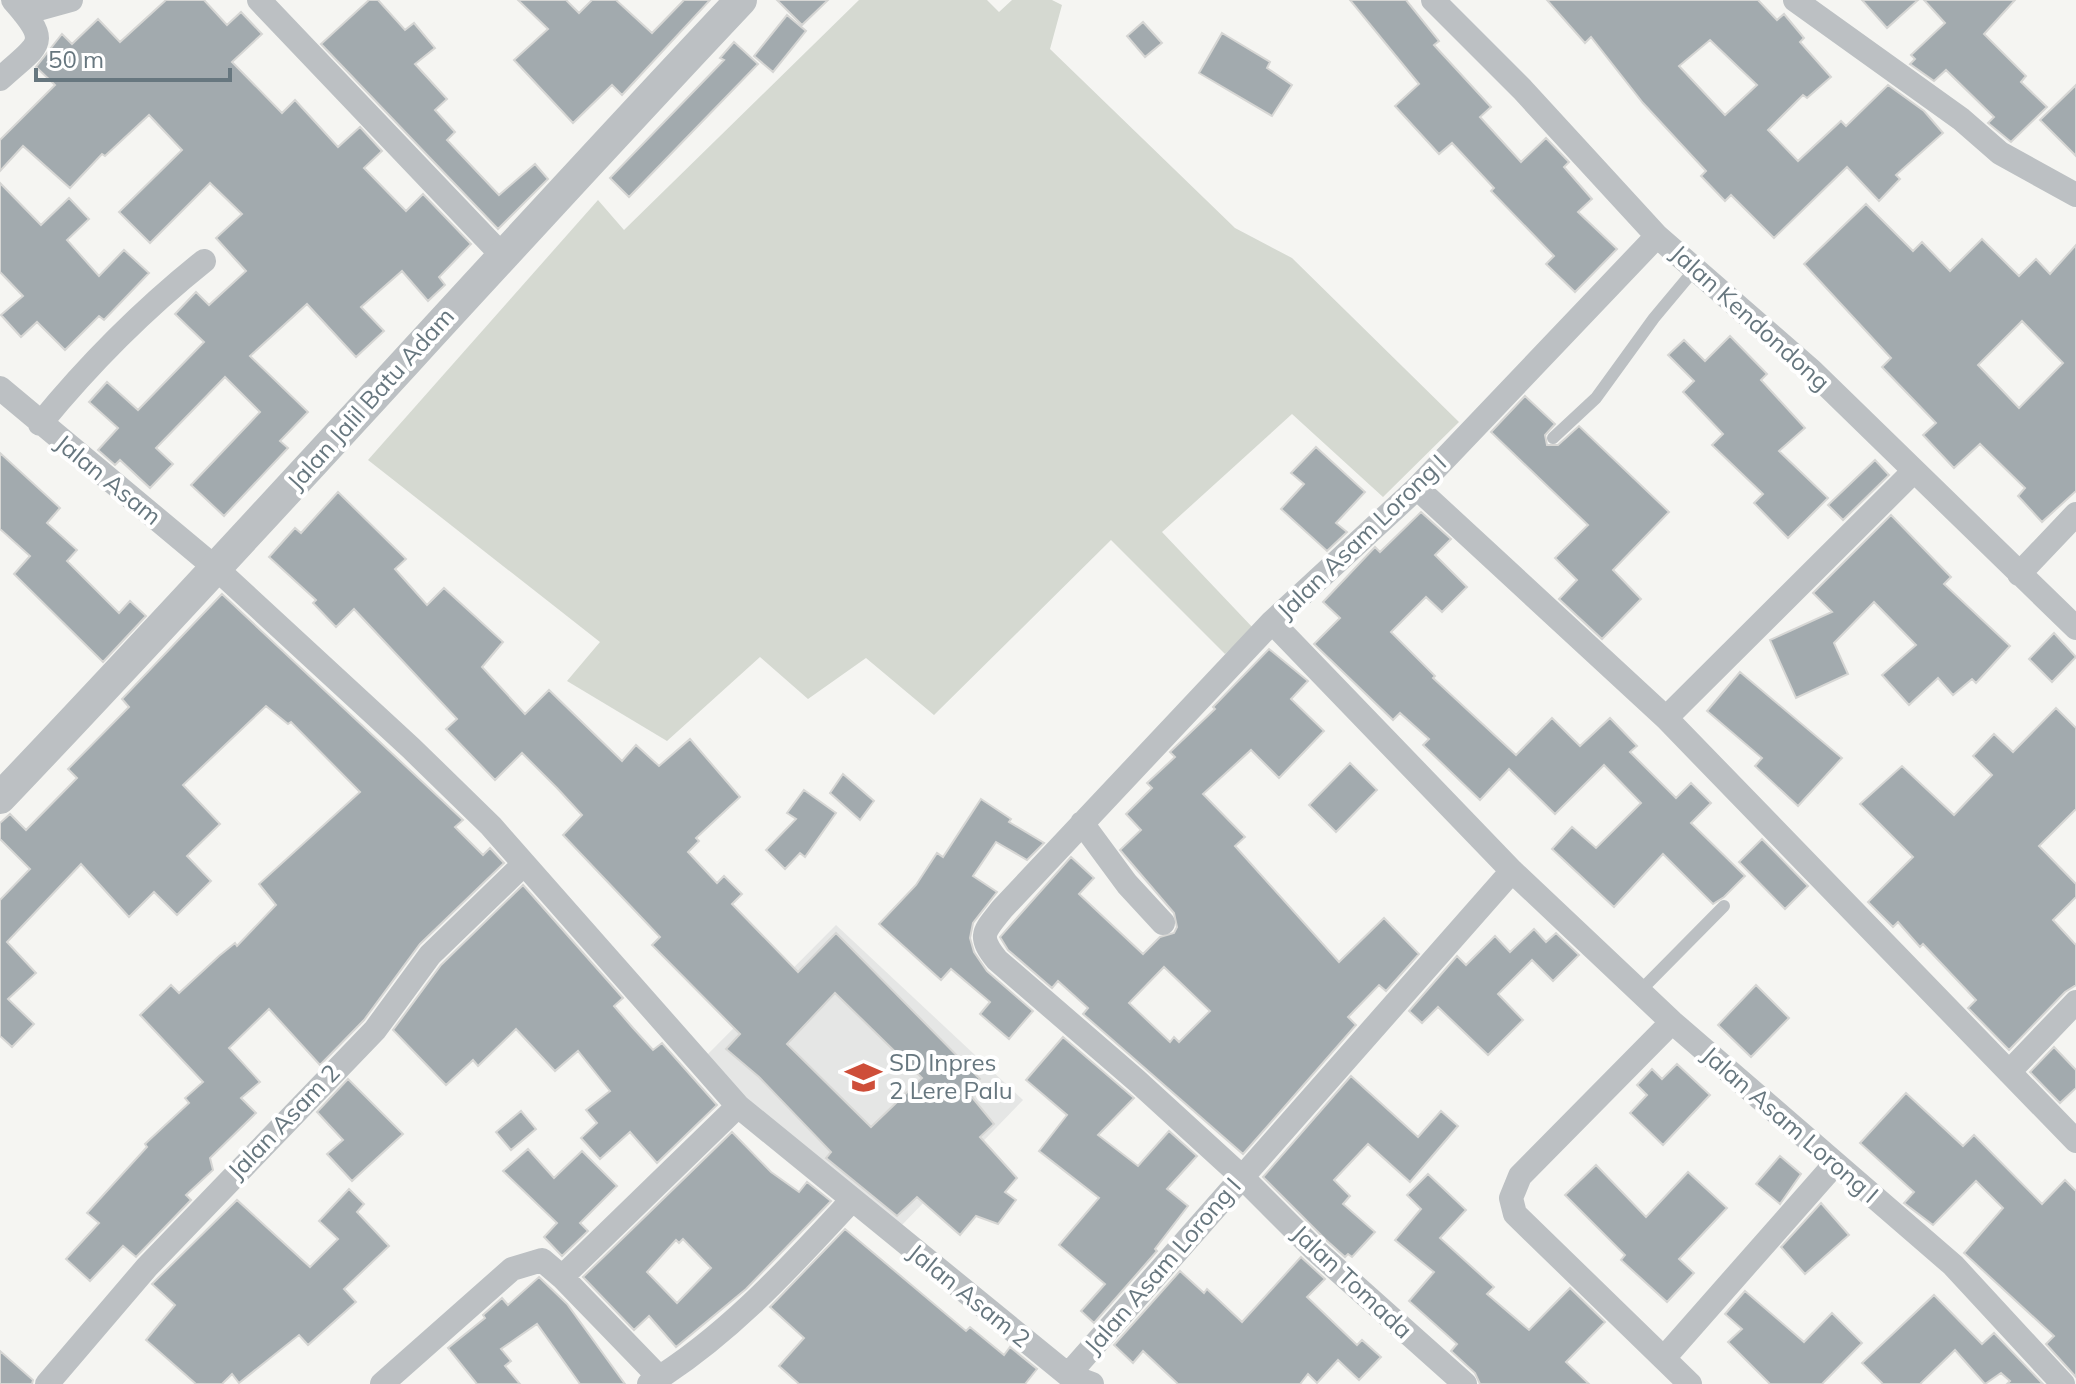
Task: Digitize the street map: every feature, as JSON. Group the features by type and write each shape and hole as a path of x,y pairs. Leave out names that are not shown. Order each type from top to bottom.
{"street":[{"path":"19,6 71,0"},
{"path":"259,0 501,254"},
{"name":"Jalan Jalil Batu Adam","path":"0,798 218,570 501,254 741,0"},
{"name":"Jalan Kendondong","path":"1433,0 1522,89 1657,236 1812,371 2076,628"},
{"path":"1802,2 1961,119 2000,153 2076,195"},
{"path":"0,79 36,46 37,29 19,6"},
{"name":"Jalan Asam Lorong I","path":"1657,236 1417,488 1272,622 1512,871 1672,1022 1953,1265 2063,1384"},
{"path":"40,424 76,380 137,319 204,261"},
{"name":"Jalan Asam","path":"0,388 218,570"},
{"path":"1666,718 1914,471"},
{"path":"1417,488 1666,718 2076,1141"},
{"path":"2019,574 2076,514"},
{"name":"Jalan Asam 2","path":"218,570 411,748 524,864 738,1106 1068,1375 1092,1384"},
{"path":"1163,923 1120,875 1082,823 1272,622"},
{"name":"Jalan Tomada","path":"1082,823 1002,909 985,931 984,945 1017,979 1241,1176 1315,1250 1465,1384"},
{"name":"Jalan Asam 2","path":"47,1384 147,1267 375,1030 430,955 524,864"},
{"name":"Jalan Asam Lorong I","path":"1068,1375 1512,871"},
{"path":"2009,1072 2076,1002"},
{"path":"1672,1022 1520,1176 1511,1198 1515,1214 1690,1384"},
{"path":"562,1277 738,1106"},
{"path":"1664,1358 1834,1165"},
{"path":"382,1384 512,1269 542,1260 562,1277 655,1381 712,1340 778,1280 851,1201"}],"lane":[{"path":"1553,438 1596,398 1654,318 1695,269"},
{"path":"1640,991 1724,906"}],"shaded area":[{"path":"859,0 987,0 999,12 1012,0 1052,0 1062,5 1050,49 1235,228 1292,258 1459,422 1383,497 1292,414 1162,532 1254,629 1225,654 1111,540 934,715 866,658 808,699 760,657 667,741 567,681 600,642 368,460 598,200 624,230"},
{"name":"SD Inpres 2 Lere Palu","path":"836,925 1023,1100 899,1228 747,1099 706,1056"}],"building":[{"path":"166,0 204,0 227,25 241,12 262,34 232,62 282,113 295,100 338,147 360,127 382,151 364,168 406,211 423,194 471,244 439,277 445,285 428,301 402,271 361,307 384,331 356,357 307,304 250,356 308,412 280,441 288,448 224,516 191,485 260,412 225,377 156,448 173,464 150,488 120,460 115,465 98,450 118,428 89,402 107,382 138,410 204,342 175,314 196,292 209,305 246,271 216,238 242,214 210,183 150,243 119,212 182,150 149,115 105,156 102,154 70,188 23,146 0,171 0,140 55,85 36,67 62,34 72,44 98,19 120,42"},
{"path":"369,0 378,0 405,30 414,23 435,48 415,64 447,99 435,110 455,132 447,140 499,195 535,164 548,179 498,229 321,44"},
{"path":"518,0 566,0 579,13 592,0 616,0 652,33 684,0 710,0 622,95 612,85 573,123 514,60 548,29"},
{"path":"777,0 828,0 802,25"},
{"path":"1350,0 1406,0 1439,41 1434,45 1491,107 1480,117 1521,162 1546,138 1569,162 1564,167 1592,199 1578,212 1617,249 1575,292 1546,264 1554,256 1491,191 1494,188 1452,143 1439,154 1395,106 1419,84"},
{"path":"1547,0 1758,0 1777,20 1784,14 1804,38 1800,42 1831,77 1807,98 1803,95 1768,130 1798,161 1841,121 1846,126 1888,85 1924,111 1943,133 1896,175 1900,179 1879,201 1847,167 1774,238 1731,195 1725,201 1701,176 1706,171 1643,103 1591,37 1585,43","holes":["1710,40 1757,85 1725,115 1679,66"]},
{"path":"1862,0 1918,0 1887,28"},
{"path":"1924,0 2015,0 1984,34 2026,76 2021,82 2047,107 2011,142 1988,123 1994,117 1946,70 1934,81 1910,64 1915,59 1911,55 1945,23"},
{"path":"787,15 806,31 773,72 754,56"},
{"path":"1143,22 1162,43 1145,57 1127,36"},
{"path":"1222,33 1270,62 1267,68 1292,85 1272,116 1199,73"},
{"path":"734,42 758,64 629,197 610,178 724,60 720,58"},
{"path":"2076,85 2076,156 2040,120"},
{"path":"0,183 41,225 69,198 89,219 67,240 99,276 124,250 149,273 104,320 99,316 65,350 37,322 21,337 1,315 23,296 0,272"},
{"path":"1866,204 1913,251 1922,242 1950,271 1982,239 2019,276 2036,259 2050,274 2076,245 2076,491 2042,522 2018,496 2025,488 1980,444 1954,468 1923,435 1936,423 1882,367 1891,358 1804,264","holes":["2022,321 2063,363 2019,408 1978,365"]},
{"path":"1730,336 1767,374 1761,380 1805,428 1779,451 1828,498 1788,538 1754,503 1763,494 1712,445 1723,434 1683,392 1694,381 1668,355 1684,340 1705,361"},
{"path":"1525,396 1555,424 1545,435 1547,445 1558,445 1579,426 1669,512 1613,570 1641,599 1602,639 1559,599 1577,580 1555,558 1588,525 1491,432"},
{"path":"1316,447 1365,492 1336,523 1347,532 1327,551 1281,509 1304,484 1291,473"},
{"path":"0,453 60,508 47,523 77,550 67,561 119,613 130,601 146,616 103,662 14,574 30,556 0,529"},
{"path":"1875,460 1889,475 1843,520 1828,505"},
{"path":"338,492 406,559 395,569 427,605 444,588 503,642 482,667 525,714 549,690 622,761 636,745 659,766 690,739 740,797 696,838 699,841 688,852 717,883 724,876 742,894 732,904 798,972 836,933 980,1079 966,1090 994,1124 980,1137 1017,1178 1005,1192 1016,1200 998,1224 976,1216 960,1235 917,1197 897,1216 826,1158 831,1152 759,1077 726,1049 740,1034 652,945 660,937 563,835 582,815 557,788 522,753 495,780 446,729 457,719 354,609 336,627 313,603 316,600 269,557 295,528 301,533","holes":["835,993 922,1078 871,1127 787,1044"]},
{"path":"1421,512 1451,539 1435,555 1467,587 1442,612 1426,597 1391,632 1435,676 1433,678 1516,755 1552,718 1580,746 1610,718 1637,746 1630,752 1676,798 1691,783 1711,803 1691,823 1745,876 1724,897 1713,904 1663,854 1614,907 1552,849 1572,827 1596,848 1641,803 1604,765 1555,814 1509,769 1480,800 1423,745 1429,739 1400,713 1393,720 1314,644 1340,618 1323,602 1375,547 1380,552"},
{"path":"1891,515 1951,577 1944,584 2010,646 1976,683 1972,679 1953,695 1938,678 1909,705 1882,675 1916,645 1874,602 1834,643 1848,674 1796,698 1770,640 1832,612 1813,593"},
{"path":"222,594 463,820 455,827 483,855 490,848 504,863 420,944 364,1020 320,1065 269,1009 229,1048 260,1082 241,1098 256,1113 210,1158 213,1170 186,1195 191,1200 136,1257 123,1246 90,1281 66,1259 99,1223 87,1213 147,1147 145,1144 189,1103 185,1098 203,1082 140,1015 171,985 179,993 235,943 237,946 276,905 259,884 360,792 291,722 288,724 266,706 183,785 220,824 187,856 211,881 177,915 154,892 129,917 81,864 7,942 36,973 8,999 34,1024 12,1047 0,1036 0,900 30,869 0,839 0,823 10,814 26,830 77,778 68,769 129,707 122,699"},
{"path":"2054,633 2076,657 2052,682 2029,659"},
{"path":"1269,649 1308,681 1291,699 1324,731 1279,778 1251,750 1203,794 1245,837 1235,846 1339,962 1384,918 1419,954 1386,991 1379,985 1348,1017 1356,1025 1243,1154 1083,1014 1088,1008 1058,981 1052,988 1008,950 1000,937 1071,857 1094,878 1079,894 1143,954 1160,937 1174,933 1177,927 1174,913 1120,850 1141,830 1126,814 1152,788 1147,783 1175,757 1170,752 1215,709 1213,707","holes":["1164,967 1210,1011 1179,1042 1174,1037 1170,1042 1129,1003"]},
{"path":"1740,672 1842,758 1798,806 1755,766 1762,758 1707,711"},
{"path":"2056,708 2076,728 2076,809 2039,846 2076,884 2076,897 2053,920 2076,945 2076,985 2065,992 2009,1050 1968,1008 1976,1000 1923,944 1920,947 1898,922 1893,927 1868,902 1913,857 1860,804 1902,766 1954,815 1992,775 1973,756 1994,734 2013,752"},
{"path":"1350,763 1377,790 1336,832 1309,805"},
{"path":"843,774 874,801 860,820 830,793"},
{"path":"804,790 836,813 805,857 800,853 785,869 766,850 796,819 787,813"},
{"path":"981,799 1011,819 1009,822 1044,843 1027,860 996,842 973,876 997,892 973,923 970,938 974,952 987,971 1033,1011 1009,1039 980,1014 990,1002 951,969 941,980 879,924 916,885 937,853 943,857"},
{"path":"1762,839 1808,886 1785,909 1739,862"},
{"path":"523,885 623,998 614,1006 633,1028 653,1050 662,1043 717,1105 657,1163 630,1132 600,1159 581,1138 597,1123 586,1110 610,1091 578,1051 555,1071 516,1029 478,1066 473,1060 446,1085 393,1030 441,965"},
{"path":"1534,929 1546,942 1556,933 1579,955 1553,981 1532,960 1498,994 1523,1020 1488,1055 1438,1007 1422,1023 1409,1011 1457,956 1466,965 1495,936 1510,952"},
{"path":"1756,985 1789,1018 1751,1057 1718,1025"},
{"path":"1063,1037 1134,1098 1098,1135 1138,1166 1169,1131 1197,1156 1167,1189 1188,1206 1155,1249 1157,1251 1094,1323 1081,1311 1105,1284 1059,1245 1099,1198 1039,1151 1067,1115 1026,1080"},
{"path":"2054,1047 2076,1070 2076,1088 2060,1103 2030,1072"},
{"path":"1677,1064 1710,1095 1663,1145 1630,1113 1647,1095 1637,1085 1652,1069 1662,1079"},
{"path":"1351,1076 1418,1137 1441,1111 1458,1126 1410,1182 1368,1144 1334,1180 1350,1196 1343,1204 1375,1232 1352,1257 1348,1254 1345,1257 1263,1177"},
{"path":"348,1079 403,1134 352,1181 327,1154 343,1140 317,1112"},
{"path":"1906,1093 1963,1146 1974,1135 2042,1204 2065,1180 2076,1191 2076,1377 2046,1344 2054,1336 1964,1253 2003,1208 1976,1181 1933,1225 1904,1203 1914,1192 1860,1143"},
{"path":"521,1111 536,1129 511,1150 496,1132"},
{"path":"732,1132 771,1172 799,1192 807,1182 831,1201 746,1289 676,1347 649,1316 634,1330 583,1277","holes":["683,1239 711,1268 677,1303 647,1272 676,1240 679,1243"]},
{"path":"528,1149 554,1178 582,1151 617,1186 580,1223 588,1231 562,1256 544,1237 557,1223 503,1171"},
{"path":"1780,1156 1801,1174 1780,1204 1756,1184"},
{"path":"1596,1165 1646,1217 1688,1172 1727,1208 1679,1259 1694,1273 1667,1302 1621,1260 1625,1255 1565,1195"},
{"path":"1428,1174 1466,1210 1440,1238 1494,1287 1487,1294 1529,1330 1570,1288 1605,1322 1566,1362 1589,1384 1480,1384 1475,1373 1451,1351 1457,1344 1409,1301 1434,1272 1395,1240 1421,1209 1407,1195"},
{"path":"349,1189 364,1204 357,1212 389,1246 344,1289 356,1302 308,1345 299,1335 239,1383 232,1374 222,1384 196,1384 146,1340 175,1305 152,1284 237,1200 310,1267 338,1239 319,1221"},
{"path":"1821,1203 1849,1235 1805,1274 1781,1247"},
{"path":"845,1229 966,1331 970,1327 1004,1355 1010,1347 1037,1369 1025,1384 799,1384 779,1366 804,1338 770,1307"},
{"path":"1301,1257 1325,1279 1307,1297 1357,1345 1362,1340 1381,1357 1359,1380 1338,1360 1317,1383 1308,1374 1300,1384 1178,1384 1143,1351 1133,1363 1114,1345 1180,1271 1204,1293 1207,1289 1242,1322"},
{"path":"539,1277 567,1304 625,1384 580,1384 537,1324 501,1349 511,1361 505,1366 520,1384 477,1384 448,1348 485,1318 483,1315 502,1298 508,1305"},
{"path":"1745,1291 1804,1342 1832,1313 1862,1343 1822,1384 1770,1384 1728,1342 1742,1329 1725,1314"},
{"path":"1934,1295 1982,1344 1994,1333 2043,1384 2007,1384 2010,1381 2001,1373 1985,1384 1955,1350 1920,1384 1883,1384 1862,1363"},
{"path":"0,1351 33,1380 32,1384 0,1384"}],"place":[{"name":"SD Inpres 2 Lere Palu","path":"863,1077"}]}
